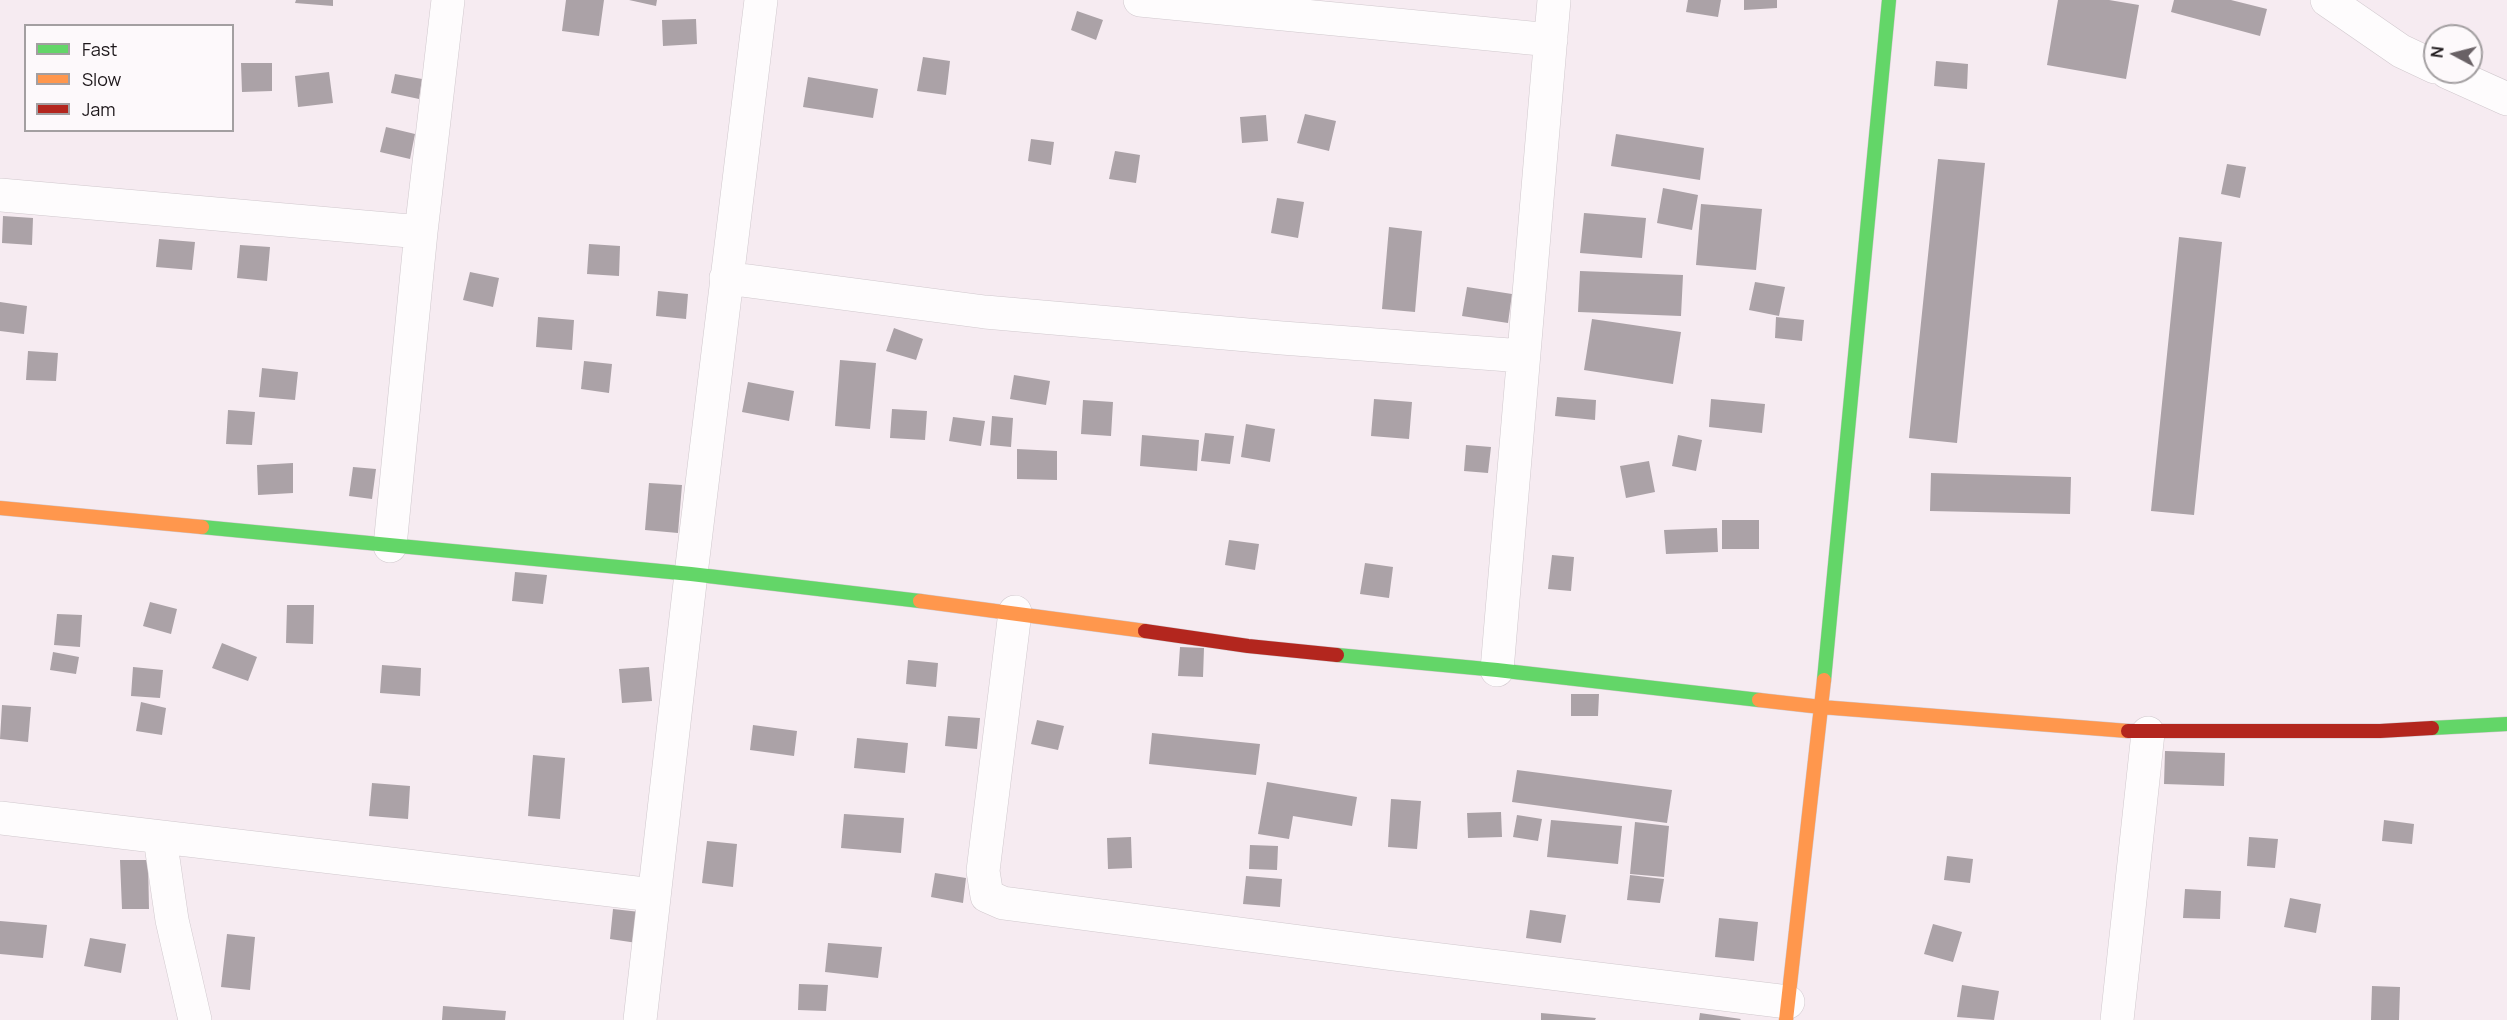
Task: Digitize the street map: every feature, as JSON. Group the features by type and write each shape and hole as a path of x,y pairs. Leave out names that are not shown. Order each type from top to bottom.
{"street":[{"path":"390,546 421,232 448,0"},
{"path":"640,1020 726,278 761,0"},
{"path":"1140,0 1551,40"},
{"path":"1497,670 1554,0"},
{"path":"1016,612 983,871 987,896 1003,903 1393,954 1787,1011 1821,707 1888,0"},
{"path":"2327,0 2401,51 2423,61"},
{"path":"2474,84 2507,99"},
{"path":"0,195 421,232"},
{"path":"726,278 997,313 1523,356"},
{"path":"0,508 691,574 1016,612 1248,646 1497,670 1821,707 2148,733 2380,731 2507,724"},
{"path":"2117,1020 2148,733"},
{"path":"0,818 653,895"},
{"path":"160,838 172,920 195,1020"}],"building":[{"path":"296,0 333,0 333,6 295,3"},
{"path":"566,0 604,0 599,36 562,31"},
{"path":"629,0 657,0 656,6"},
{"path":"1688,0 1721,0 1718,17 1686,12"},
{"path":"1744,0 1777,0 1777,8 1744,10"},
{"path":"2058,0 2109,0 2139,5 2126,79 2047,65"},
{"path":"2174,0 2231,0 2267,9 2260,36 2171,12"},
{"path":"1077,11 1103,20 1096,40 1071,30"},
{"path":"696,19 697,44 663,46 662,20"},
{"path":"923,57 950,61 946,95 917,91"},
{"path":"1936,61 1968,64 1967,89 1934,86"},
{"path":"241,63 272,63 272,91 242,92"},
{"path":"329,72 333,103 298,107 295,76"},
{"path":"395,74 422,79 419,99 391,93"},
{"path":"808,77 878,89 873,118 803,107"},
{"path":"1305,114 1336,121 1329,151 1297,143"},
{"path":"1266,115 1268,141 1242,143 1240,117"},
{"path":"386,127 415,134 410,159 380,152"},
{"path":"1616,134 1704,148 1700,180 1611,166"},
{"path":"1031,139 1054,142 1051,165 1028,161"},
{"path":"1115,151 1140,155 1136,183 1109,179"},
{"path":"1938,159 1985,163 1957,443 1909,438"},
{"path":"2227,164 2246,167 2240,198 2221,194"},
{"path":"1663,188 1698,195 1692,230 1657,223"},
{"path":"1277,198 1304,202 1298,238 1271,233"},
{"path":"1701,204 1762,209 1756,270 1696,265"},
{"path":"1584,213 1646,218 1642,258 1580,253"},
{"path":"3,216 33,218 32,245 2,243"},
{"path":"1389,227 1422,231 1415,312 1382,309"},
{"path":"2179,237 2222,242 2194,515 2151,511"},
{"path":"159,239 195,242 192,270 156,267"},
{"path":"589,244 620,246 619,276 587,274"},
{"path":"240,245 270,247 267,281 237,278"},
{"path":"1580,271 1683,275 1681,316 1578,312"},
{"path":"470,272 499,278 493,307 463,300"},
{"path":"1755,282 1785,287 1779,316 1749,310"},
{"path":"1467,287 1512,294 1508,323 1462,316"},
{"path":"658,291 688,294 686,319 656,316"},
{"path":"0,302 27,306 24,334 0,331"},
{"path":"538,317 574,320 572,350 536,347"},
{"path":"1776,317 1804,320 1802,341 1775,338"},
{"path":"1592,319 1681,332 1673,384 1584,370"},
{"path":"894,328 923,339 916,360 886,351"},
{"path":"28,351 58,353 56,381 26,380"},
{"path":"840,360 876,363 870,429 835,426"},
{"path":"584,361 612,364 609,393 581,389"},
{"path":"262,368 298,372 295,400 259,397"},
{"path":"1014,375 1050,381 1046,405 1010,399"},
{"path":"748,382 794,391 789,421 742,412"},
{"path":"1557,397 1596,400 1595,420 1555,416"},
{"path":"1374,399 1412,402 1409,439 1371,436"},
{"path":"1711,399 1765,404 1762,433 1709,427"},
{"path":"1083,400 1113,402 1111,436 1081,434"},
{"path":"892,409 927,411 925,440 890,438"},
{"path":"228,410 255,412 252,445 226,444"},
{"path":"992,416 1013,418 1011,447 990,445"},
{"path":"953,417 985,421 981,446 949,441"},
{"path":"1246,424 1275,429 1270,462 1241,457"},
{"path":"1205,433 1234,436 1230,464 1201,461"},
{"path":"1142,435 1199,440 1197,471 1140,466"},
{"path":"1678,435 1702,440 1696,471 1672,466"},
{"path":"1466,445 1491,447 1488,473 1464,471"},
{"path":"1017,449 1057,451 1057,480 1017,479"},
{"path":"1649,461 1655,492 1626,498 1620,466"},
{"path":"293,463 293,493 258,495 257,465"},
{"path":"353,467 376,469 372,499 349,496"},
{"path":"1931,473 2071,477 2070,514 1930,511"},
{"path":"649,483 682,485 678,533 645,530"},
{"path":"1722,520 1759,520 1759,549 1722,549"},
{"path":"1717,528 1718,552 1666,554 1664,530"},
{"path":"1229,540 1259,544 1255,570 1225,565"},
{"path":"1552,555 1574,557 1571,591 1548,589"},
{"path":"1365,563 1393,567 1389,598 1360,594"},
{"path":"515,572 547,575 543,604 512,601"},
{"path":"150,602 177,609 171,634 143,626"},
{"path":"287,605 314,605 313,644 286,643"},
{"path":"57,614 82,615 80,647 54,645"},
{"path":"222,643 257,657 248,681 212,668"},
{"path":"1180,647 1204,648 1203,677 1178,676"},
{"path":"53,652 79,657 76,674 50,670"},
{"path":"908,660 938,663 936,687 906,684"},
{"path":"382,665 421,668 420,696 380,693"},
{"path":"133,667 163,670 160,698 131,696"},
{"path":"649,667 652,701 622,703 619,669"},
{"path":"1571,694 1599,694 1598,716 1571,716"},
{"path":"141,702 166,708 162,735 136,731"},
{"path":"2,705 31,707 28,742 0,739"},
{"path":"948,716 980,718 977,749 945,746"},
{"path":"1037,720 1064,726 1058,750 1031,744"},
{"path":"753,725 797,731 794,756 750,750"},
{"path":"1152,733 1260,744 1256,775 1149,764"},
{"path":"857,738 908,743 905,773 854,768"},
{"path":"2165,751 2225,753 2224,786 2164,784"},
{"path":"533,755 565,758 560,819 528,816"},
{"path":"1517,770 1672,790 1667,823 1512,802"},
{"path":"1267,782 1357,797 1352,826 1293,816 1289,839 1258,834"},
{"path":"372,783 410,786 408,819 369,816"},
{"path":"1391,799 1421,801 1417,849 1388,847"},
{"path":"1501,812 1502,837 1468,838 1467,813"},
{"path":"844,814 904,818 901,853 841,848"},
{"path":"1517,815 1542,819 1538,841 1513,837"},
{"path":"1551,820 1622,826 1618,864 1547,857"},
{"path":"2384,820 2414,824 2412,844 2382,841"},
{"path":"1635,822 1669,826 1664,877 1630,874"},
{"path":"1131,837 1132,868 1108,869 1107,838"},
{"path":"2249,837 2278,839 2275,868 2247,866"},
{"path":"707,841 737,844 733,887 702,883"},
{"path":"1250,845 1278,846 1277,870 1249,869"},
{"path":"1947,856 1973,859 1970,883 1944,880"},
{"path":"120,860 148,860 149,909 122,909"},
{"path":"935,873 966,878 963,903 931,897"},
{"path":"1630,875 1664,879 1660,903 1627,900"},
{"path":"1246,876 1282,879 1280,907 1243,904"},
{"path":"2185,889 2221,891 2220,919 2183,918"},
{"path":"2290,898 2321,904 2316,933 2284,927"},
{"path":"613,909 640,912 637,943 610,939"},
{"path":"1530,910 1566,915 1561,943 1526,938"},
{"path":"1719,918 1758,922 1754,961 1715,957"},
{"path":"0,921 47,925 43,958 0,954"},
{"path":"1933,924 1962,932 1953,962 1924,954"},
{"path":"227,934 255,937 250,990 221,987"},
{"path":"90,938 126,944 121,973 84,966"},
{"path":"828,943 882,947 878,978 825,972"},
{"path":"799,984 828,985 826,1011 798,1010"},
{"path":"1962,985 1999,991 1994,1020 1957,1017"},
{"path":"2372,986 2400,987 2399,1020 2371,1020"},
{"path":"443,1006 506,1011 505,1020 442,1020"},
{"path":"1541,1013 1596,1018 1595,1020 1541,1020"},
{"path":"1700,1013 1741,1019 1699,1020"}],"traffic: fast":[{"path":"1824,680 1889,0"},
{"path":"202,527 691,574 920,601"},
{"path":"1337,655 1497,670 1759,700"},
{"path":"2432,728 2507,724"}],"traffic: slow":[{"path":"0,508 202,527"},
{"path":"920,601 1145,631"},
{"path":"1786,1020 1824,680"},
{"path":"1759,700 2128,731"}],"traffic: jam":[{"path":"1145,631 1248,646 1337,655"},
{"path":"2128,731 2380,731 2432,728"}]}
